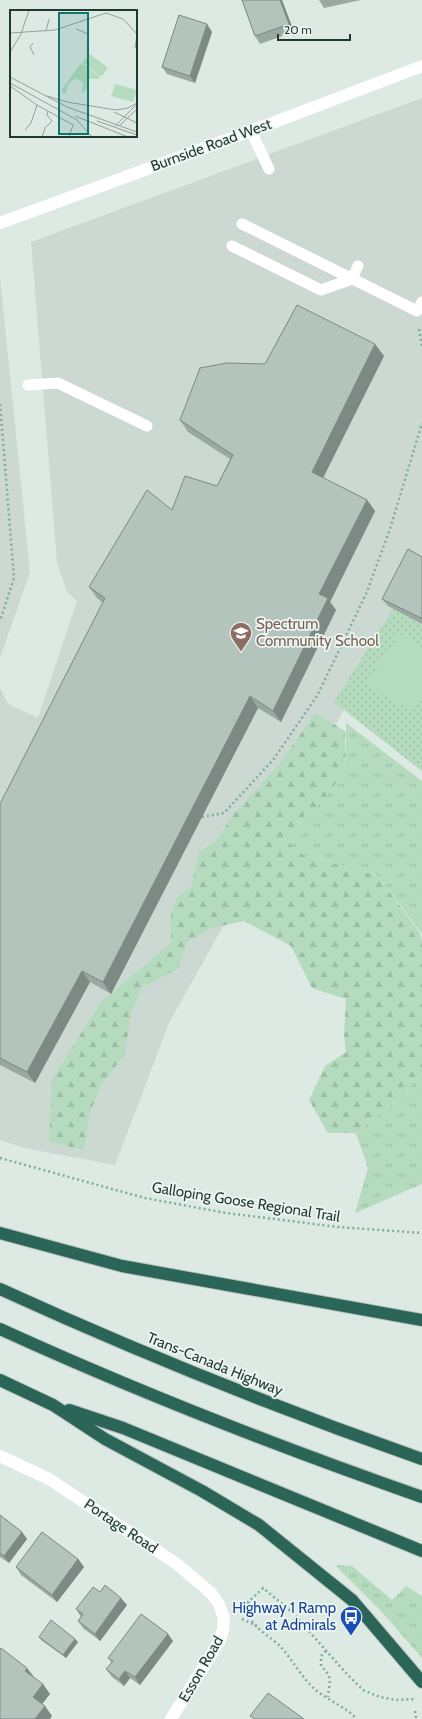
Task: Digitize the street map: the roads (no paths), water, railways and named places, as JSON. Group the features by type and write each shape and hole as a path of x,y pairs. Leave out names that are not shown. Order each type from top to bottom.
{"highway":[{"path":"0,1233 122,1266 422,1320"},
{"name":"Trans-Canada Highway","path":"0,1289 213,1381 337,1429 422,1459"},
{"path":"0,1329 130,1386 254,1435 422,1497"},
{"path":"0,1380 52,1405 105,1439 202,1491 258,1525 352,1600 422,1682"},
{"path":"52,1405 123,1428 422,1551"}],"street":[{"name":"Burnside Road West","path":"0,223 251,131 422,66"},
{"name":"Portage Road","path":"0,1456 49,1478 177,1564 211,1593 230,1616"},
{"name":"Esson Road","path":"171,1719 219,1642 230,1616"}],"lane":[{"path":"251,131 269,169"},
{"path":"242,224 418,311 422,302"},
{"path":"232,246 321,290 352,279 358,266"},
{"path":"28,385 58,383 147,426"}],"place":[{"name":"Spectrum Community School","path":"241,652"},
{"name":"Highway 1 Ramp at Admirals","path":"351,1636"}]}
